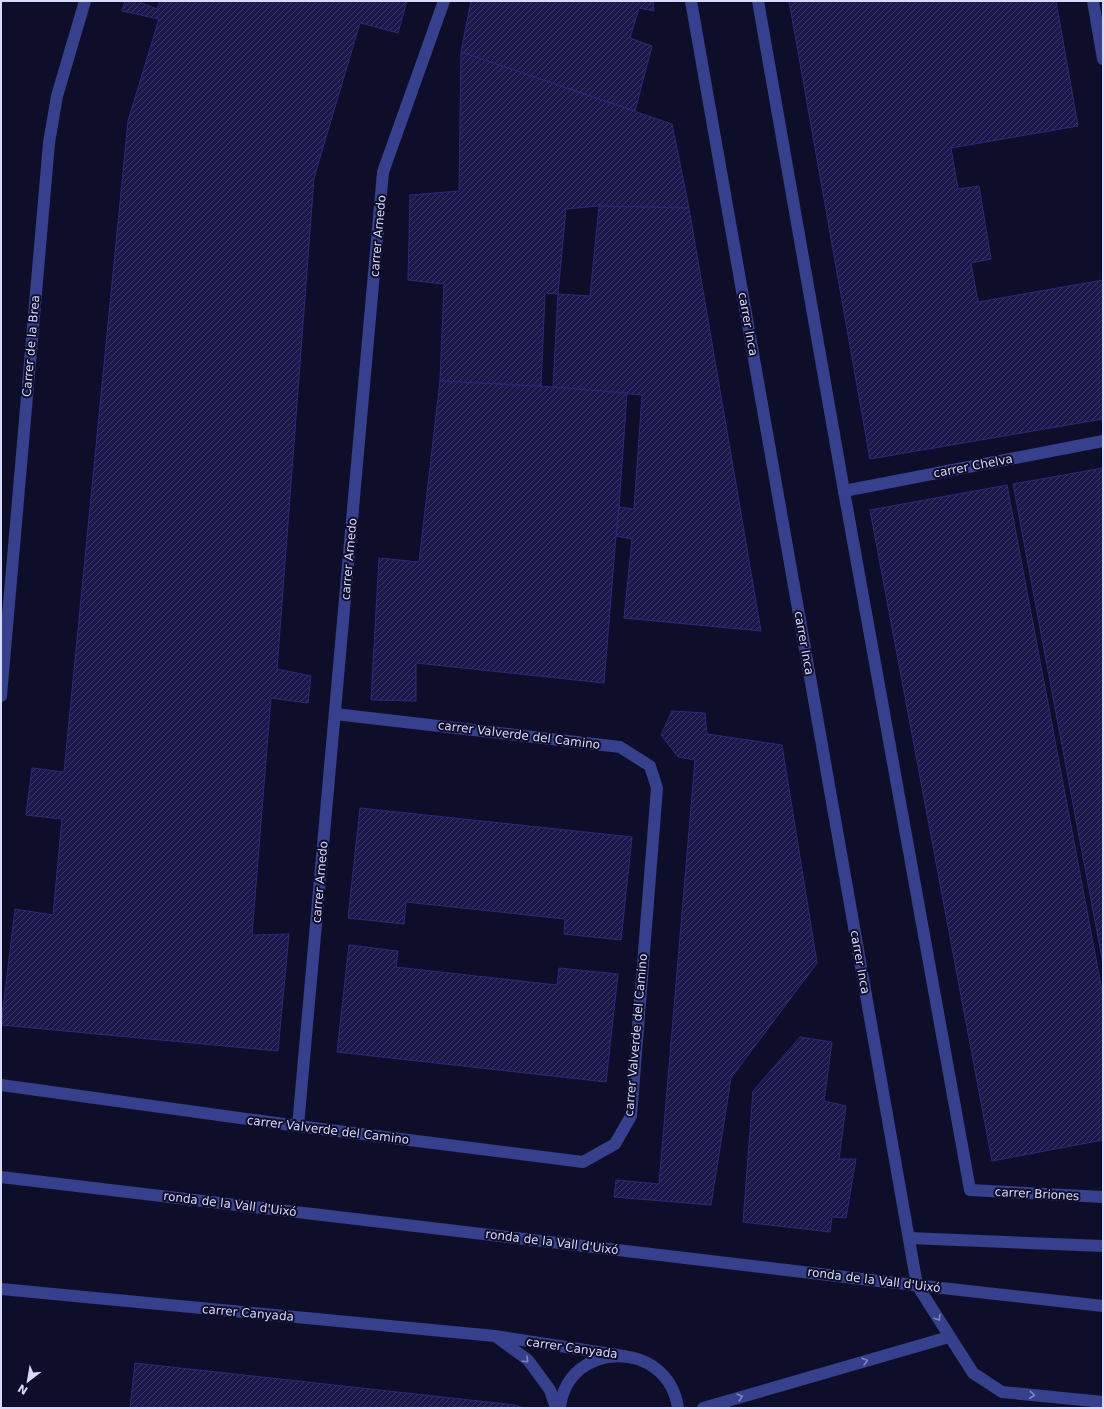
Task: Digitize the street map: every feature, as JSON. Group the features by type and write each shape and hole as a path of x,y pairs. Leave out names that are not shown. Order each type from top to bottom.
{"street":[{"name":"Carrer de la Brea","path":"1,695 49,143 57,96 86,1"},
{"name":"carrer Arnedo","path":"298,1126 383,172 444,1"},
{"name":"carrer Inca","path":"691,1 917,1285"},
{"path":"758,1 844,491"},
{"path":"1093,1 1103,59"},
{"name":"carrer Chelva","path":"844,491 1103,441"},
{"name":"carrer Briones","path":"844,491 970,1190 1103,1197"},
{"name":"carrer Valverde del Camino","path":"1,1085 298,1126 583,1162 615,1144 631,1116 657,788 650,766 620,747 335,714"},
{"name":"ronda de la Vall d'Uixó","path":"1,1177 1103,1306"},
{"path":"909,1238 1103,1246"},
{"path":"917,1285 972,1373 1002,1392 1103,1402"},
{"name":"carrer Canyada","path":"1,1289 495,1336 624,1356"},
{"name":"carrer Canyada","path":"495,1336 528,1360 550,1390 556,1408"},
{"path":"703,1408 949,1337"},
{"path":"560,1408 561,1399 570,1380 585,1366 604,1357 624,1356 642,1360 657,1368 669,1382 676,1397 678,1408"}],"building":[{"path":"125,1 137,1 157,9 160,1 407,1 398,33 360,23 314,178 277,669 311,676 308,703 271,698 252,935 289,934 278,1051 1,1025 15,909 53,915 62,819 26,815 32,768 64,772 128,121 159,19 122,11"},
{"path":"471,1 653,1 654,11 639,8 630,38 652,46 635,111 461,52"},
{"path":"789,1 1056,1 1078,126 951,148 958,189 979,186 991,259 971,263 978,302 1103,280 1103,419 870,459"},
{"path":"461,52 672,124 689,208 599,206 566,209 558,294 545,293 541,386 440,381 444,284 408,280 410,195 459,191"},
{"path":"599,206 689,208 761,631 624,618 632,539 616,536 619,507 634,509 642,395 553,387 558,294 590,296"},
{"path":"440,381 553,387 627,393 604,683 416,663 416,701 371,700 379,558 419,562"},
{"path":"1103,468 1103,964 1013,484"},
{"path":"1007,485 1103,996 1103,1140 992,1161 870,510"},
{"path":"672,711 705,713 707,734 782,745 817,963 731,1078 711,1205 614,1197 616,1180 659,1184 695,760 678,757 661,735"},
{"path":"360,808 632,837 621,940 564,934 565,919 406,902 404,924 348,918"},
{"path":"349,945 398,951 396,967 557,985 559,968 618,974 606,1082 337,1052"},
{"path":"800,1037 832,1042 824,1101 846,1106 839,1159 856,1159 846,1218 832,1217 830,1232 743,1222 753,1091"},
{"path":"135,1363 515,1405 523,1408 130,1408"}]}
